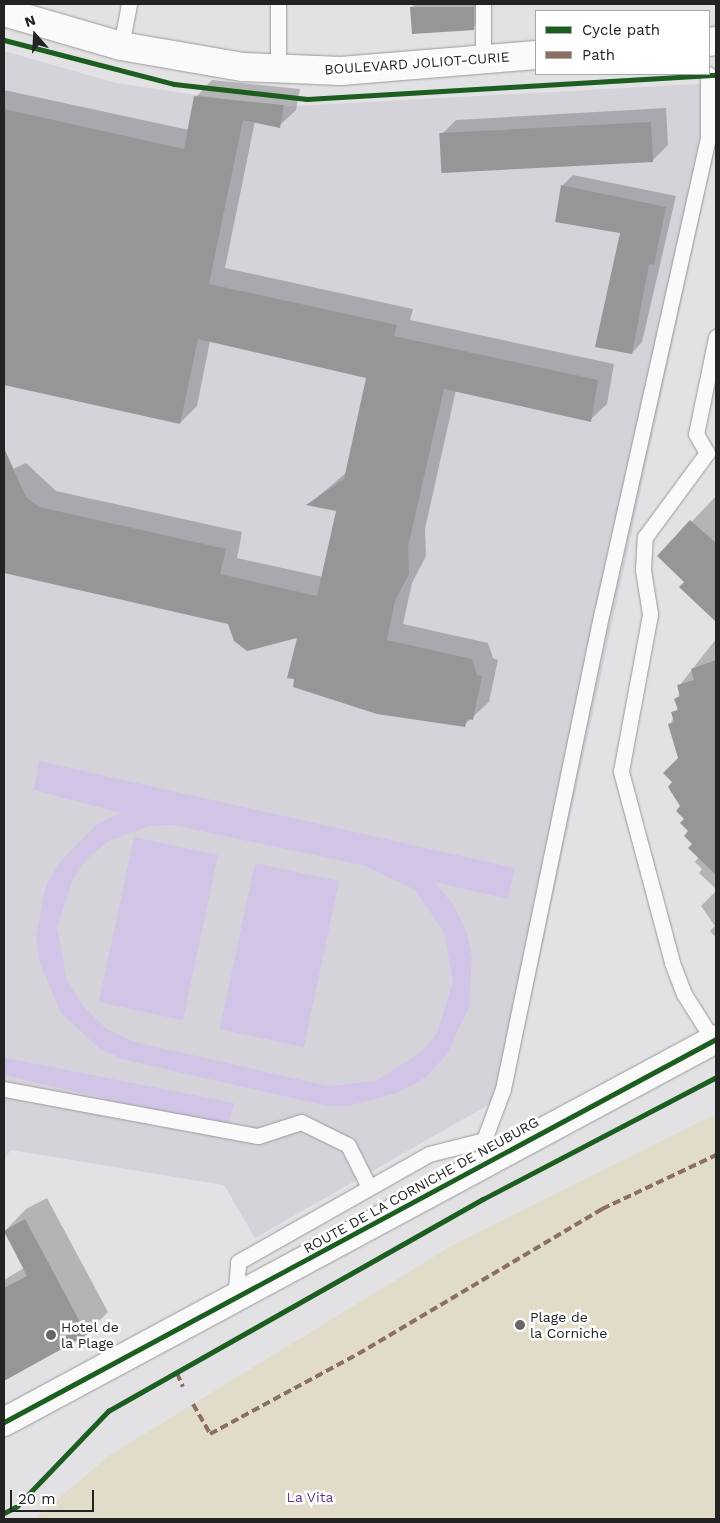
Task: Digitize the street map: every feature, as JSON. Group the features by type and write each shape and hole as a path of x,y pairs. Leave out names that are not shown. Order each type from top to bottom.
{"street":[{"name":"BOULEVARD JOLIOT-CURIE","path":"4,12 121,46 278,69 341,71 535,55"},
{"name":"ROUTE DE LA CORNICHE DE NEUBURG","path":"4,1422 235,1300 490,1149 715,1039"}],"lane":[{"path":"121,46 129,4"},
{"path":"278,4 278,69"},
{"path":"483,4 483,59"},
{"path":"235,1300 238,1262 429,1154 490,1149 602,612 708,138 708,75"},
{"path":"715,1039 684,994 672,962 621,771 650,614 643,570 645,537 712,456 696,434 716,337"},
{"path":"4,1088 258,1136 301,1122 348,1145 369,1187"}],"shaded area":[{"path":"4,51 116,83 278,107 716,83 716,142 511,1092 255,1238 224,1185 11,1150 4,1159"},
{"path":"39,761 515,868 508,899 434,882 453,904 467,933 472,957 469,1007 447,1054 426,1077 397,1093 348,1106 328,1106 125,1060 100,1049 61,1013 40,964 36,937 46,885 60,862 96,825 121,813 34,790","holes":["173,825 366,866 415,890 444,932 453,982 437,1033 421,1052 376,1081 328,1086 135,1042 107,1029 83,1006 67,981 57,927 73,879 88,858 109,841 149,826"]},
{"path":"134,837 218,855 183,1020 99,1002"},
{"path":"255,863 339,881 304,1047 220,1029"},
{"path":"4,1050 6,1058 234,1103 228,1127 4,1075"}],"sand":[{"name":"Plage de la Corniche","path":"716,1114 716,1519 34,1519 110,1455 453,1245"}],"building":[{"path":"410,7 474,7 474,30 412,34"},
{"path":"194,96 284,105 280,128 243,120 209,284 397,325 394,336 598,380 591,422 444,389 408,547 409,574 395,601 387,640 472,659 477,675 482,676 473,720 467,719 465,727 377,714 293,687 294,679 287,678 297,638 247,651 234,641 228,624 4,573 4,448 26,497 39,507 226,549 220,574 317,596 336,511 306,505 344,479 366,378 198,339 180,424 4,385 4,109 184,149"},
{"path":"651,122 653,162 441,173 439,133"},
{"path":"561,185 666,207 654,265 649,264 632,354 595,347 620,233 555,222"},
{"path":"690,520 716,543 716,622 679,587 684,582 657,556"},
{"path":"716,660 716,875 688,848 692,844 684,836 688,831 680,823 684,819 676,811 680,806 668,787 672,782 663,773 678,758 668,724 674,722 671,712 678,710 674,699 680,696 677,685 694,680 691,669"},
{"path":"25,1219 87,1335 4,1381 4,1288 27,1276 4,1231"}],"marked path":[{"path":"193,1404 210,1434 358,1354 602,1209 716,1155"},
{"path":"177,1373 183,1387"}],"cycle path":[{"path":"4,40 174,84 307,99 716,75"},
{"path":"4,1422 716,1039"},
{"path":"4,1513 17,1506 108,1411 483,1199 716,1077"}],"place":[{"name":"Plage de la Corniche","path":"520,1325"},
{"name":"Hotel de la Plage","path":"51,1335"}],"park label":[{"name":"La Vita","path":"310,1497"}]}
